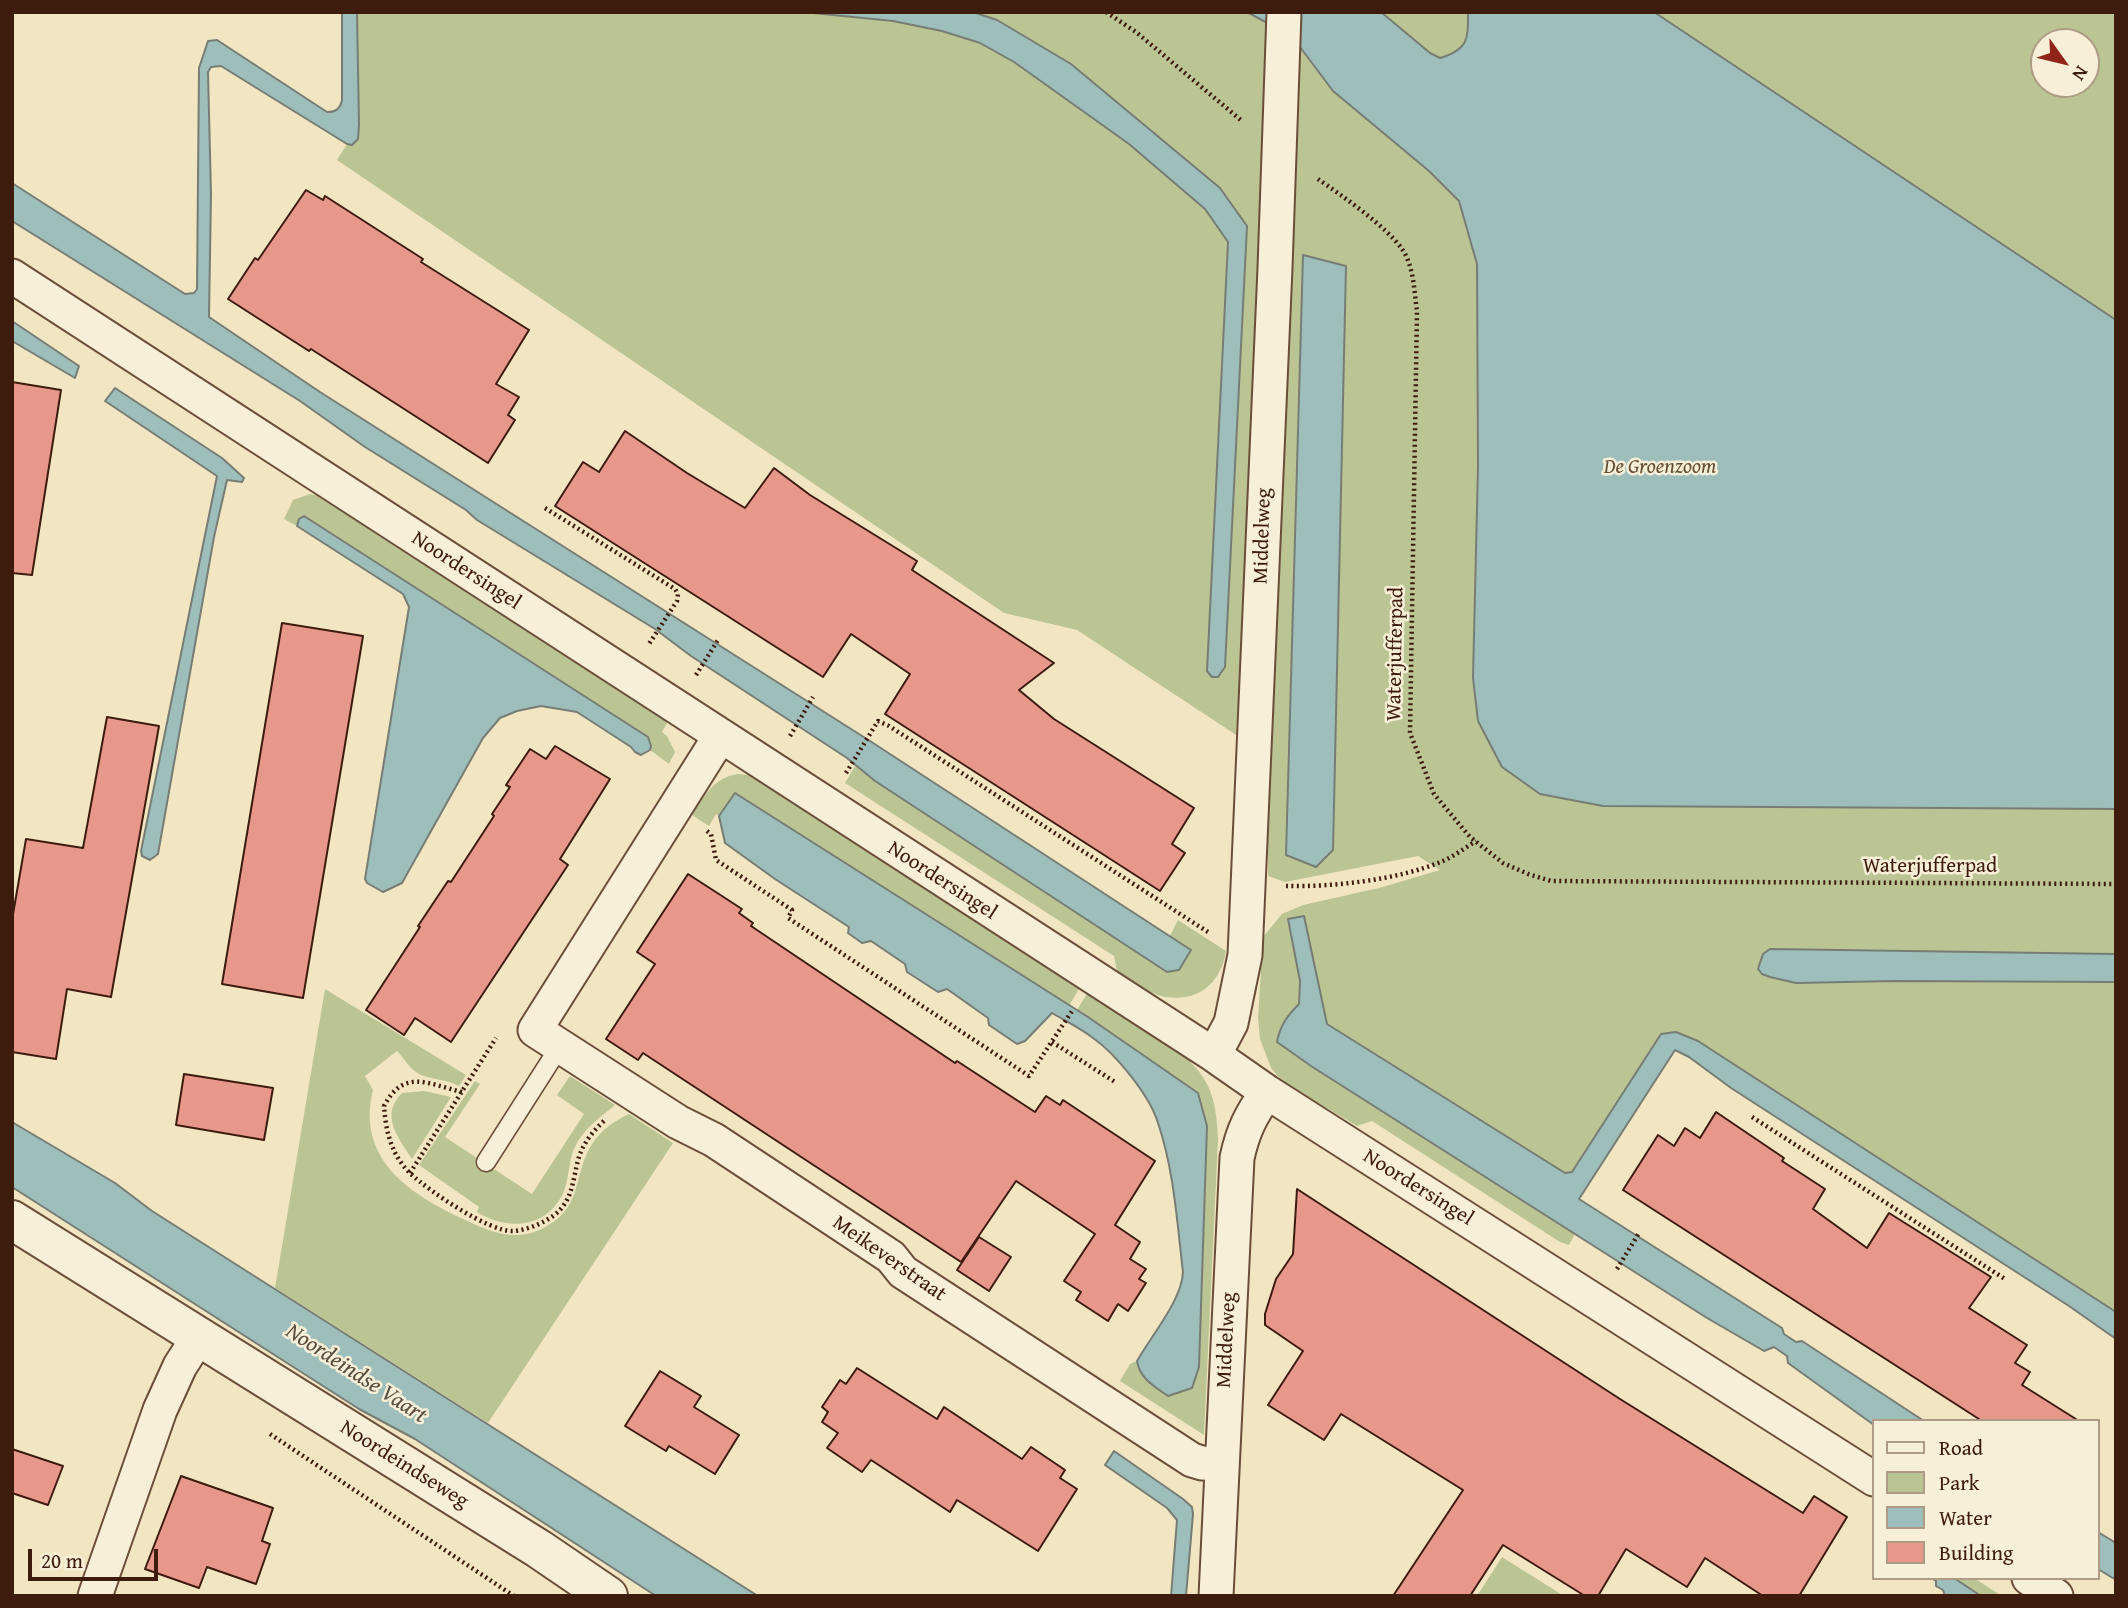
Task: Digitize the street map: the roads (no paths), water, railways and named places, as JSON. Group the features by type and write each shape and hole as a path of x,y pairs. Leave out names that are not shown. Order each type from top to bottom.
{"street":[{"name":"Middelweg","path":"1214,1055 1230,1023 1245,955 1284,12"},
{"name":"Noordersingel","path":"12,276 368,506 719,738 1214,1055 1267,1093 1872,1478"},
{"path":"547,1038 674,808 719,738"},
{"name":"Meikeverstraat","path":"547,1038 678,1122 714,1140 891,1257 904,1272 1192,1460 1220,1464"},
{"name":"Middelweg","path":"1216,1596 1220,1464 1237,1158 1242,1134 1267,1093"},
{"name":"Noordeindseweg","path":"12,1220 539,1549 608,1596"},
{"path":"95,1596 160,1410 180,1366 198,1338"},
{"path":"2032,1580 2056,1596"}],"lane":[{"path":"486,1162 547,1038"}],"water":[{"path":"342,12 357,12 359,125 358,139 352,145 221,66 211,67 208,72 211,194 209,317 320,392 870,741 1191,950 1179,970 1167,972 875,781 847,758 691,656 655,629 477,520 466,510 365,447 300,401 12,221 12,183 185,294 194,293 197,289 199,68 208,41 217,40 327,112 333,111 339,108 342,100"},
{"path":"803,12 973,12 997,20 1071,64 1220,188 1247,226 1225,667 1218,677 1212,677 1207,671 1228,242 1205,209 1129,144 1014,62 980,43 942,31 893,21"},
{"path":"1247,12 1381,12 1430,53 1440,58 1462,47 1467,36 1468,12 1654,12 2116,320 2116,809 1603,806 1540,794 1502,767 1478,721 1473,678 1478,466 1477,264 1459,201 1429,171 1333,91 1300,47 1271,25"},
{"path":"1303,255 1346,266 1333,850 1316,867 1286,855"},
{"path":"12,321 79,366 75,378 12,341"},
{"path":"115,388 222,458 244,478 242,482 227,480 214,537 158,854 150,860 142,856 141,851 217,476 105,401"},
{"path":"304,516 648,737 650,750 641,755 635,752 577,712 541,706 500,718 483,738 402,883 383,892 367,883 365,879 409,607 403,594 297,526 299,519"},
{"path":"735,793 1088,1017 1198,1093 1207,1126 1199,1367 1192,1388 1168,1396 1144,1377 1137,1361 1172,1306 1183,1272 1168,1159 1154,1112 1131,1076 1102,1045 1052,1013 1025,1041 1017,1044 989,1025 988,1018 947,989 938,992 907,972 905,964 871,941 862,943 848,933 849,927 725,843 719,816"},
{"path":"1304,916 1327,1024 1565,1173 1572,1172 1661,1034 1676,1032 1698,1041 2116,1312 2116,1339 1675,1050 1579,1199 1782,1328 1784,1334 1796,1342 1802,1341 1921,1419 1872,1419 1872,1424 1788,1363 1787,1356 1774,1347 1764,1351 1707,1318 1277,1042 1285,1021 1299,1004 1300,981 1288,919"},
{"path":"1770,949 2116,954 2116,982 1796,983 1770,977 1758,969 1763,954"},
{"name":"Noordeindse Vaart","path":"12,1122 115,1183 152,1211 758,1596 656,1596 415,1439 359,1409 12,1187"},
{"path":"1114,1451 1192,1507 1186,1596 1171,1596 1177,1520 1167,1508 1105,1465"},
{"path":"2100,1533 2116,1543 2116,1580 2100,1570"},
{"path":"1957,1580 1981,1596 1945,1596 1943,1590 1936,1586 1936,1581"}],"park label":[{"name":"De Groenzoom","path":"1660,468"}]}
